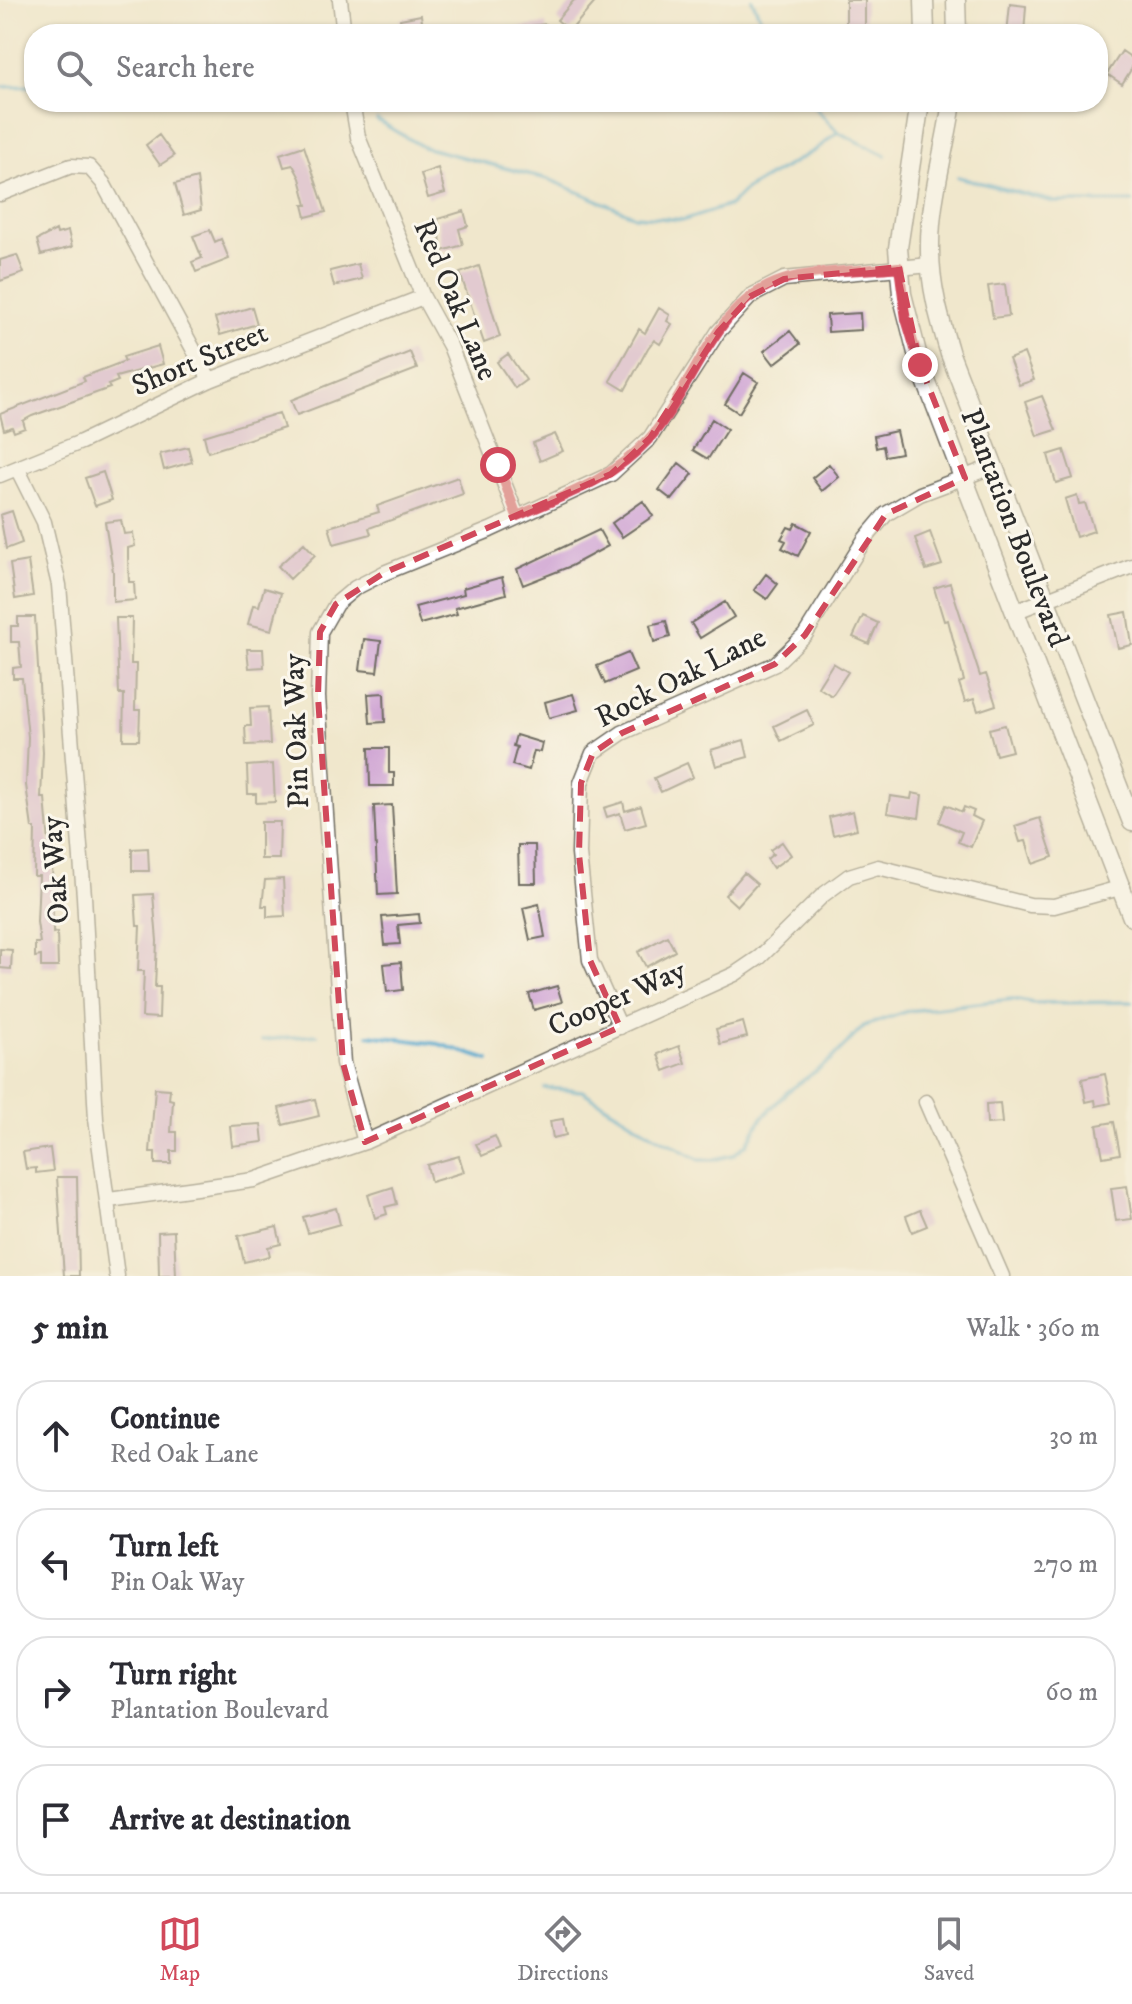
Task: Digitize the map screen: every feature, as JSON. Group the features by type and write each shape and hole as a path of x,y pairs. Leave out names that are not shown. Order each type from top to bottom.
{"street":[{"path":"340,0 343,24"},
{"path":"924,0 925,24"},
{"path":"956,0 957,24"},
{"name":"Red Oak Lane","path":"354,112 358,137 423,297 450,346 517,516"},
{"name":"Plantation Boulevard","path":"918,112 900,226 899,267 906,319 920,365 1131,911"},
{"name":"Plantation Boulevard","path":"950,112 931,229 930,265 937,311 950,354 1132,822"},
{"path":"0,194 71,166 89,167 103,183 210,380"},
{"name":"Pin Oak Way","path":"365,1142 343,1063 318,697 320,632 336,604 355,588 611,474 650,438 718,332 751,296 784,279 930,265"},
{"name":"Short Street","path":"0,475 81,442 210,380 423,297"},
{"name":"Rock Oak Lane","path":"620,1027 590,960 579,854 581,783 593,753 622,733 775,664 805,635 865,539 886,514 920,494 994,466"},
{"name":"Oak Way","path":"17,468 44,522 59,585 84,896 96,1119 117,1276"},
{"path":"1017,611 1132,566"},
{"name":"Cooper Way","path":"109,1200 254,1180 365,1142 735,974 760,957 823,895 849,876 878,867 1030,905 1054,906 1123,887"},
{"path":"926,1102 1002,1276"}],"highlighted area":[{"path":"899,267 920,365 965,478 886,514 805,635 775,664 622,733 593,753 581,783 579,854 590,960 620,1027 365,1142 343,1063 318,697 320,632 336,604 384,573 611,474 650,438 718,332 751,296 784,279"}],"building":[{"path":"574,0 597,0 576,24 562,24 557,20"},
{"path":"846,0 865,0 865,24 846,24"},
{"path":"1010,4 1026,6 1025,24 1008,24"},
{"path":"421,15 422,24 401,24 400,19"},
{"path":"1122,51 1132,58 1132,68 1122,84 1108,72"},
{"path":"159,135 174,156 160,165 146,145"},
{"path":"304,146 326,212 306,217 303,205 307,205 300,178 293,165 284,167 280,154"},
{"path":"438,168 445,193 428,198 421,174"},
{"path":"197,178 201,210 184,215 175,184"},
{"path":"464,211 468,226 459,229 463,245 442,251 438,219"},
{"path":"56,230 57,234 68,231 72,247 41,255 37,240"},
{"path":"210,230 215,242 221,239 229,259 196,272 192,262 202,258 193,236"},
{"path":"17,255 24,273 0,281 0,260"},
{"path":"358,264 362,279 334,286 330,271"},
{"path":"479,266 500,337 484,343 460,273"},
{"path":"1005,284 1009,316 993,318 988,286"},
{"path":"252,307 257,324 220,335 215,318"},
{"path":"659,308 670,315 667,321 672,324 660,344 654,340 648,348 625,390 610,381 639,329 645,333"},
{"path":"860,313 861,330 828,332 827,315"},
{"path":"790,331 800,344 774,364 764,351"},
{"path":"158,346 163,364 116,377 118,381 108,385 110,388 23,421 25,428 14,432 12,427 4,430 0,414 85,381 83,377 125,361 123,357"},
{"path":"410,352 417,369 297,415 291,400"},
{"path":"1024,353 1034,380 1019,385 1009,359"},
{"path":"508,354 526,380 515,388 497,362"},
{"path":"744,373 758,382 739,413 725,404"},
{"path":"1042,396 1056,430 1037,436 1025,402"},
{"path":"279,413 284,428 208,452 204,436"},
{"path":"712,419 727,429 708,459 693,450"},
{"path":"896,431 901,453 885,456 883,446 876,448 874,436"},
{"path":"555,434 563,451 540,461 533,443"},
{"path":"188,447 192,462 164,470 160,454"},
{"path":"1064,450 1073,478 1056,483 1048,455"},
{"path":"679,463 693,474 672,500 659,490"},
{"path":"829,464 839,477 822,491 812,478"},
{"path":"103,472 112,500 95,506 85,478"},
{"path":"458,477 463,494 369,528 371,534 334,544 329,527 379,512 377,506"},
{"path":"1077,495 1079,504 1085,503 1094,531 1076,537 1065,499"},
{"path":"643,501 653,516 622,537 612,523"},
{"path":"12,511 22,543 6,549 0,515"},
{"path":"121,520 124,534 133,533 135,546 128,548 128,557 129,582 134,582 135,600 113,602 113,571 105,522"},
{"path":"796,523 811,531 798,556 782,548 786,541 781,539 788,527 793,529"},
{"path":"599,530 608,546 571,566 523,585 517,569"},
{"path":"930,532 942,565 926,570 915,538"},
{"path":"304,543 315,555 290,579 278,566"},
{"path":"28,561 33,596 15,599 10,564"},
{"path":"766,574 778,584 767,599 754,590"},
{"path":"502,577 506,594 455,608 457,614 420,624 415,607 464,594 463,588"},
{"path":"950,583 980,676 986,674 996,705 978,711 974,699 965,702 959,683 964,681 948,620 944,621 934,588"},
{"path":"264,588 281,593 272,630 248,624 253,605 259,606"},
{"path":"725,602 734,617 700,638 691,623"},
{"path":"1127,612 1132,645 1118,648 1111,615"},
{"path":"863,616 878,623 869,644 853,637"},
{"path":"18,617 35,617 43,752 41,798 45,798 49,843 52,843 53,933 57,932 58,967 41,967 41,956 35,957 35,943 40,943 37,922 39,876 34,876 35,828 32,828 26,785 28,737 22,678 13,678 13,668 21,667 19,642 11,642 11,626 18,626"},
{"path":"116,618 132,618 131,664 136,664 135,710 140,710 139,740 123,740 124,694 119,694"},
{"path":"666,621 670,637 654,642 650,625"},
{"path":"364,639 381,641 377,672 360,670"},
{"path":"247,649 263,649 264,667 249,668"},
{"path":"628,653 636,671 605,684 597,666"},
{"path":"833,663 848,672 832,696 818,687"},
{"path":"384,693 385,722 370,723 368,694"},
{"path":"573,694 578,710 549,718 545,702"},
{"path":"268,707 270,744 246,745 245,726 251,726 250,708"},
{"path":"807,710 814,725 781,741 774,726"},
{"path":"1005,725 1012,751 996,755 989,729"},
{"path":"516,735 542,743 540,752 534,751 529,770 512,765 517,747 513,746"},
{"path":"744,740 748,757 716,766 711,750"},
{"path":"369,748 389,748 389,773 394,773 394,786 370,786"},
{"path":"687,763 693,777 661,792 654,778"},
{"path":"273,764 275,802 256,803 256,794 248,794 247,766"},
{"path":"912,793 922,795 919,818 887,813 890,796 911,799"},
{"path":"623,802 625,811 641,806 646,823 625,829 620,813 607,817 604,808"},
{"path":"392,805 397,894 378,895 374,806"},
{"path":"946,805 962,812 964,807 974,811 972,816 982,821 971,847 958,842 962,832 939,822"},
{"path":"853,811 857,829 833,835 829,817"},
{"path":"1040,818 1053,857 1033,864 1026,841 1020,842 1015,826"},
{"path":"261,822 280,822 279,859 261,859"},
{"path":"782,842 791,855 773,868 767,859 773,854 770,850"},
{"path":"518,845 535,845 536,883 519,883"},
{"path":"148,848 149,871 132,871 132,849"},
{"path":"744,873 757,884 737,906 725,895"},
{"path":"283,879 285,916 267,917 267,906 262,906 265,880"},
{"path":"153,894 157,941 155,987 160,987 159,1018 142,1017 144,971 138,971 140,926 137,926 135,895"},
{"path":"539,904 545,937 530,940 523,908"},
{"path":"419,914 420,923 398,925 400,944 385,945 382,917"},
{"path":"667,936 675,951 646,967 638,952"},
{"path":"0,949 12,950 11,969 0,968"},
{"path":"401,962 403,990 387,992 384,964"},
{"path":"557,986 562,1002 534,1010 529,994"},
{"path":"743,1022 747,1037 720,1044 716,1029"},
{"path":"679,1046 685,1063 664,1071 658,1054"},
{"path":"1105,1074 1111,1103 1096,1106 1095,1100 1086,1102 1082,1079"},
{"path":"155,1088 170,1089 169,1099 173,1100 171,1132 177,1132 177,1151 171,1151 171,1164 155,1164 155,1152 150,1152"},
{"path":"315,1099 319,1116 283,1125 279,1108"},
{"path":"1000,1103 1002,1123 987,1124 986,1104"},
{"path":"563,1119 566,1135 553,1138 550,1121"},
{"path":"1114,1122 1120,1154 1103,1157 1097,1125"},
{"path":"261,1124 263,1142 232,1146 230,1126"},
{"path":"495,1136 500,1148 482,1156 476,1144"},
{"path":"50,1148 53,1171 36,1173 36,1168 26,1169 23,1152"},
{"path":"459,1156 464,1172 431,1182 427,1165"},
{"path":"57,1177 77,1177 79,1276 64,1276"},
{"path":"1127,1186 1132,1219 1116,1221 1111,1188"},
{"path":"393,1187 397,1204 385,1207 387,1214 375,1218 368,1195"},
{"path":"336,1208 340,1224 308,1233 303,1217"},
{"path":"920,1210 927,1226 912,1232 906,1216"},
{"path":"277,1227 281,1244 268,1247 270,1256 244,1262 238,1236"},
{"path":"174,1231 176,1276 159,1276 158,1232"}],"waterway":[{"path":"752,0 763,24"},
{"path":"0,87 24,86"},
{"path":"819,112 838,132 885,155"},
{"path":"377,120 423,147 548,179 635,216 684,220 730,205 745,190 817,149 838,132"},
{"path":"958,177 1055,202 1132,202"},
{"path":"545,1088 582,1091 651,1134 700,1160 712,1160 733,1155 747,1144 762,1118 787,1092 830,1061 864,1026 908,1011 1013,999 1033,1003 1132,1002"},
{"path":"262,1040 317,1035"},
{"path":"369,1035 439,1044 489,1060"}],"route":[{"path":"498,465 517,516 611,474 650,438 718,332 751,296 784,279 899,267 906,319 920,365"}]}
